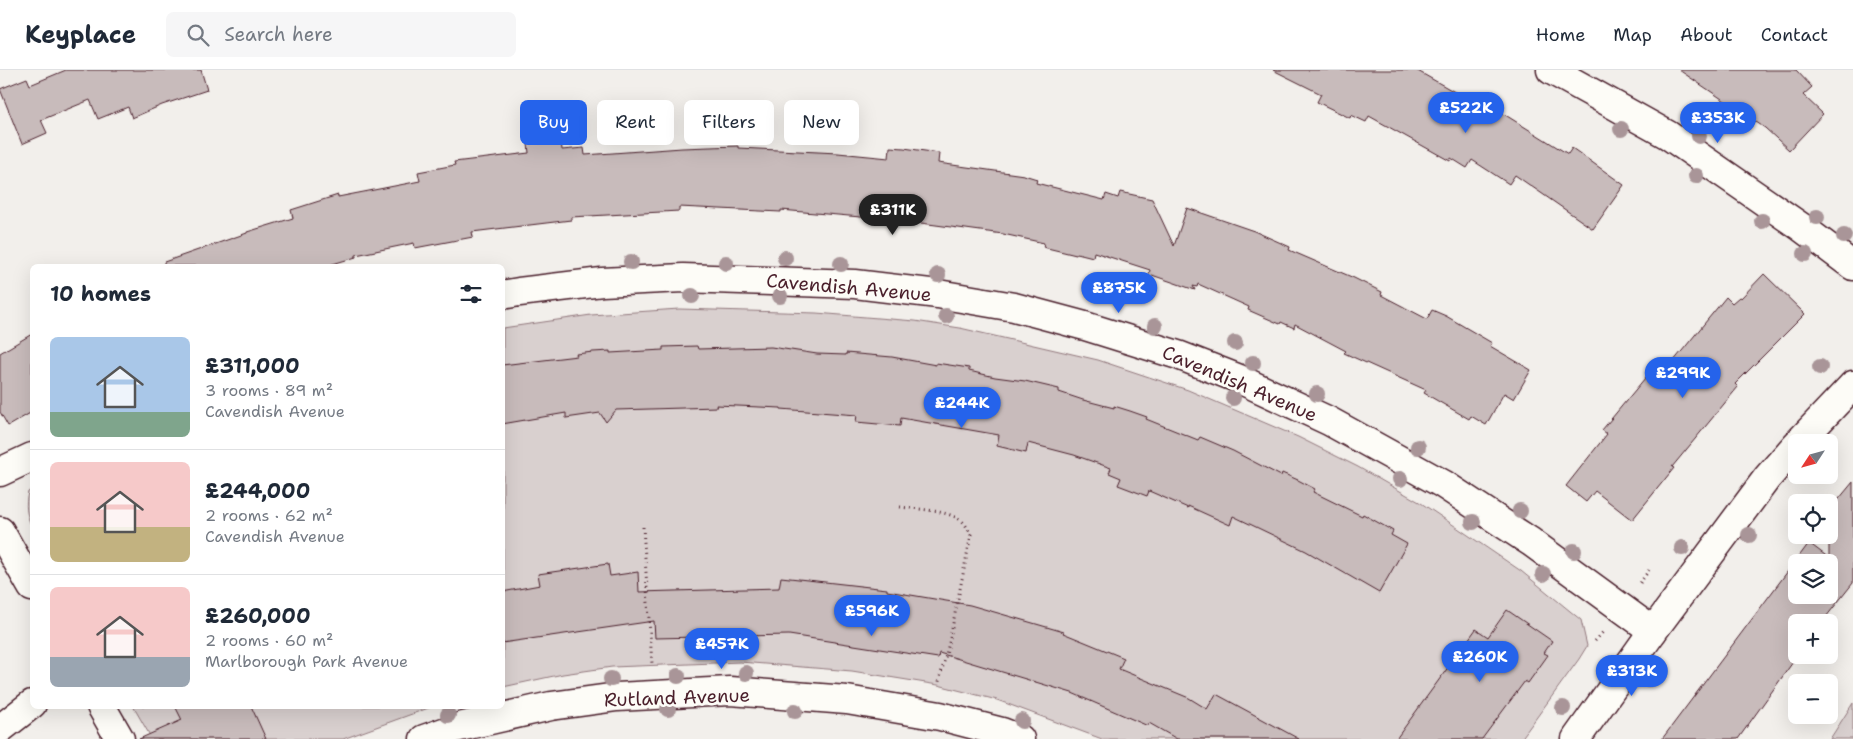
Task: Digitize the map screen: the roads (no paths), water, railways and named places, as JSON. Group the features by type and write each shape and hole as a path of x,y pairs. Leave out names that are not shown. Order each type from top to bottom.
{"street":[{"path":"1551,70 1668,135 1801,227 1853,266"},
{"name":"Cavendish Avenue","path":"505,294 602,282 683,278 855,284 938,294 1014,307 1085,326 1187,358 1237,378 1330,421 1443,484 1531,542 1652,631"},
{"path":"1806,434 1853,384"},
{"path":"1576,739 1652,631 1767,478 1788,454"},
{"path":"0,472 30,458"},
{"path":"0,531 30,584"},
{"name":"Rutland Avenue","path":"424,739 455,728 551,706 617,697 730,691 847,700 927,714 1002,732 1020,739"},
{"path":"0,729 30,706"},
{"path":"103,709 120,739"}]}
